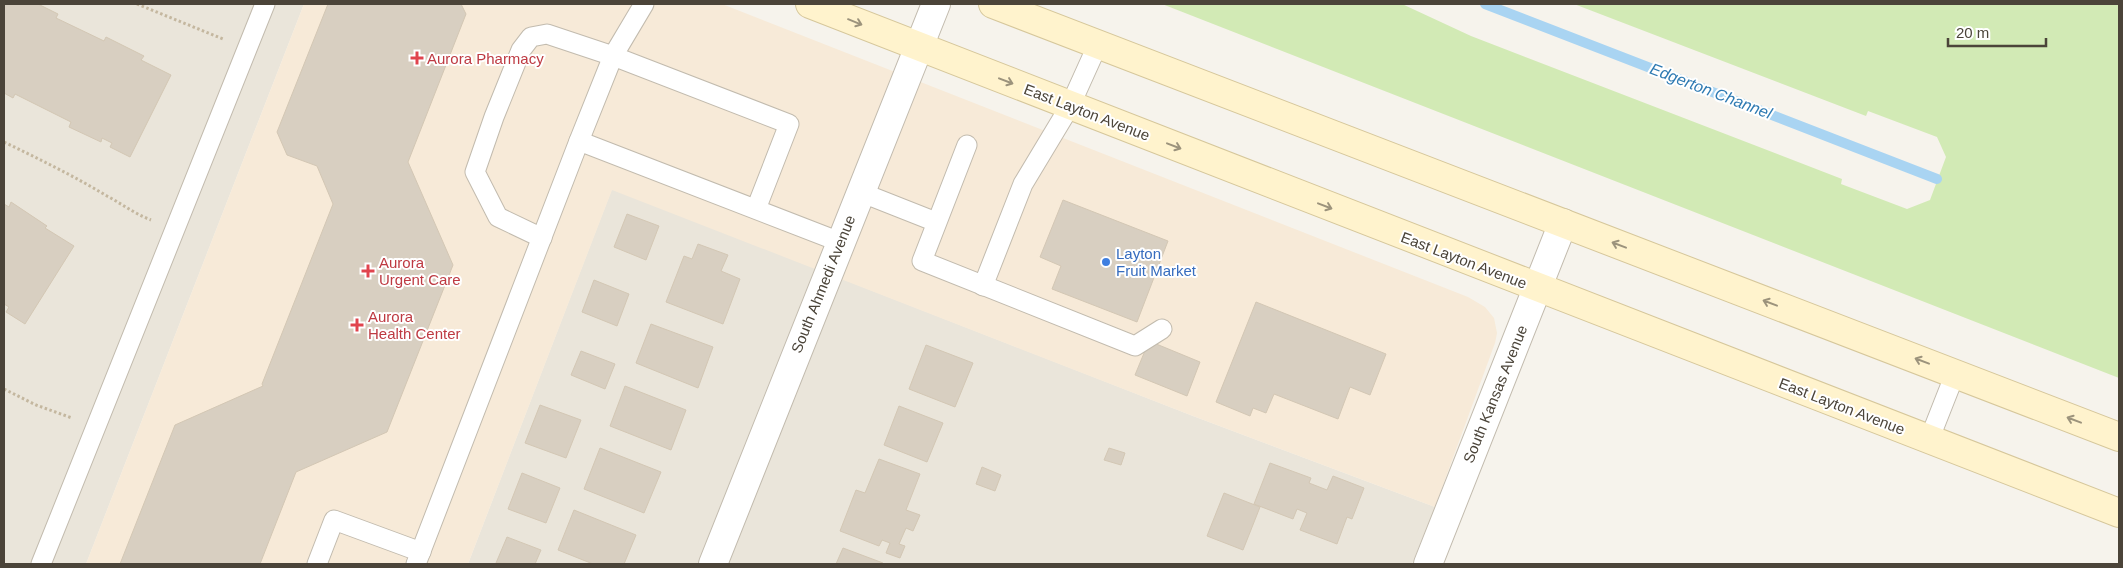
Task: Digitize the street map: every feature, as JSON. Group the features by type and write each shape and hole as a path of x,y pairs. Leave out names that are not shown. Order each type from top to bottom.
{"main road":[{"name":"East Layton Avenue","path":"810,4 2119,513"},
{"path":"993,4 2119,437"}],"street":[{"name":"South Ahmedi Avenue","path":"713,564 936,4"},
{"name":"South Kansas Avenue","path":"1428,564 1563,223"}],"lane":[{"path":"41,564 265,4"},
{"path":"317,564 334,520 419,558 579,141 614,56 644,4"},
{"path":"542,238 498,217 475,172 494,117 521,50 531,37 547,34 614,56 789,124 756,210"},
{"path":"984,286 1023,184 1070,106 1098,44"},
{"path":"579,141 840,242"},
{"path":"967,145 922,261 1135,346 1162,329"},
{"path":"860,192 936,222"},
{"path":"1929,440 1955,374"}],"path":[{"path":"137,4 247,48"},
{"path":"4,142 107,196 136,214 174,230"},
{"path":"4,389 36,405 96,428"}],"shaded area":[{"path":"4,4 304,4 86,564 4,564"},
{"path":"304,4 722,4 1468,297 1485,307 1494,318 1497,333 1495,343 1435,507 1193,416 612,190 468,564 86,564"},
{"path":"612,189 1193,416 1435,507 1412,564 468,564"}],"green space":[{"path":"1162,4 1402,4 1471,36 1842,179 1841,184 1907,209 1930,200 1946,157 1937,137 1868,111 1866,116 1574,4 2119,4 2119,378"}],"building":[{"path":"4,4 38,4 58,14 56,18 104,41 106,37 144,56 141,60 171,75 130,157 110,147 112,143 102,138 101,142 69,127 71,122 15,94 13,98 4,93"},
{"name":"Aurora Health Center","path":"328,4 461,4 466,14 408,162 453,265 387,432 296,472 260,564 120,564 175,425 263,386 262,384 333,204 317,166 287,155 277,132"},
{"name":"Layton Fruit Market","path":"1063,200 1168,241 1137,322 1052,289 1061,266 1040,257"},
{"path":"11,202 47,226 45,228 74,246 25,324 6,312 9,307 4,304 4,204 9,207"},
{"path":"627,214 659,226 646,260 614,247"},
{"path":"698,244 728,255 721,271 740,279 723,324 666,302 684,256 692,259"},
{"path":"594,280 629,294 617,326 582,312"},
{"path":"1256,302 1386,354 1370,395 1350,387 1338,419 1274,394 1266,413 1253,408 1250,416 1216,402"},
{"path":"651,324 713,347 698,388 636,363"},
{"path":"1149,341 1200,362 1187,396 1135,375"},
{"path":"926,345 973,363 955,407 909,389"},
{"path":"581,351 615,364 605,389 571,375"},
{"path":"625,386 686,410 671,450 610,426"},
{"path":"540,405 581,420 566,458 525,443"},
{"path":"899,406 943,423 927,462 884,445"},
{"path":"600,448 661,472 644,513 584,489"},
{"path":"1109,448 1125,453 1121,465 1104,460"},
{"path":"879,459 920,474 906,510 920,515 913,531 906,528 899,544 905,546 900,558 886,553 890,543 882,540 879,546 840,531 856,490 865,493"},
{"path":"1270,463 1311,478 1309,483 1327,490 1333,476 1364,488 1352,519 1347,517 1337,544 1300,530 1307,513 1297,509 1293,519 1254,504"},
{"path":"982,467 1001,475 995,491 976,484"},
{"path":"522,473 560,488 546,523 508,509"},
{"path":"1224,493 1260,507 1243,550 1207,536"},
{"path":"574,510 636,535 624,564 593,564 558,550"},
{"path":"507,537 541,550 535,564 496,563"},
{"path":"843,548 883,563 883,564 836,564"}],"waterway":[{"name":"Edgerton Channel","path":"1485,4 1937,179"}],"place":[{"name":"Aurora Pharmacy","path":"417,58"},
{"name":"Layton Fruit Market","path":"1106,262"},
{"name":"Aurora Urgent Care","path":"368,271"},
{"name":"Aurora Health Center","path":"357,325"}]}
